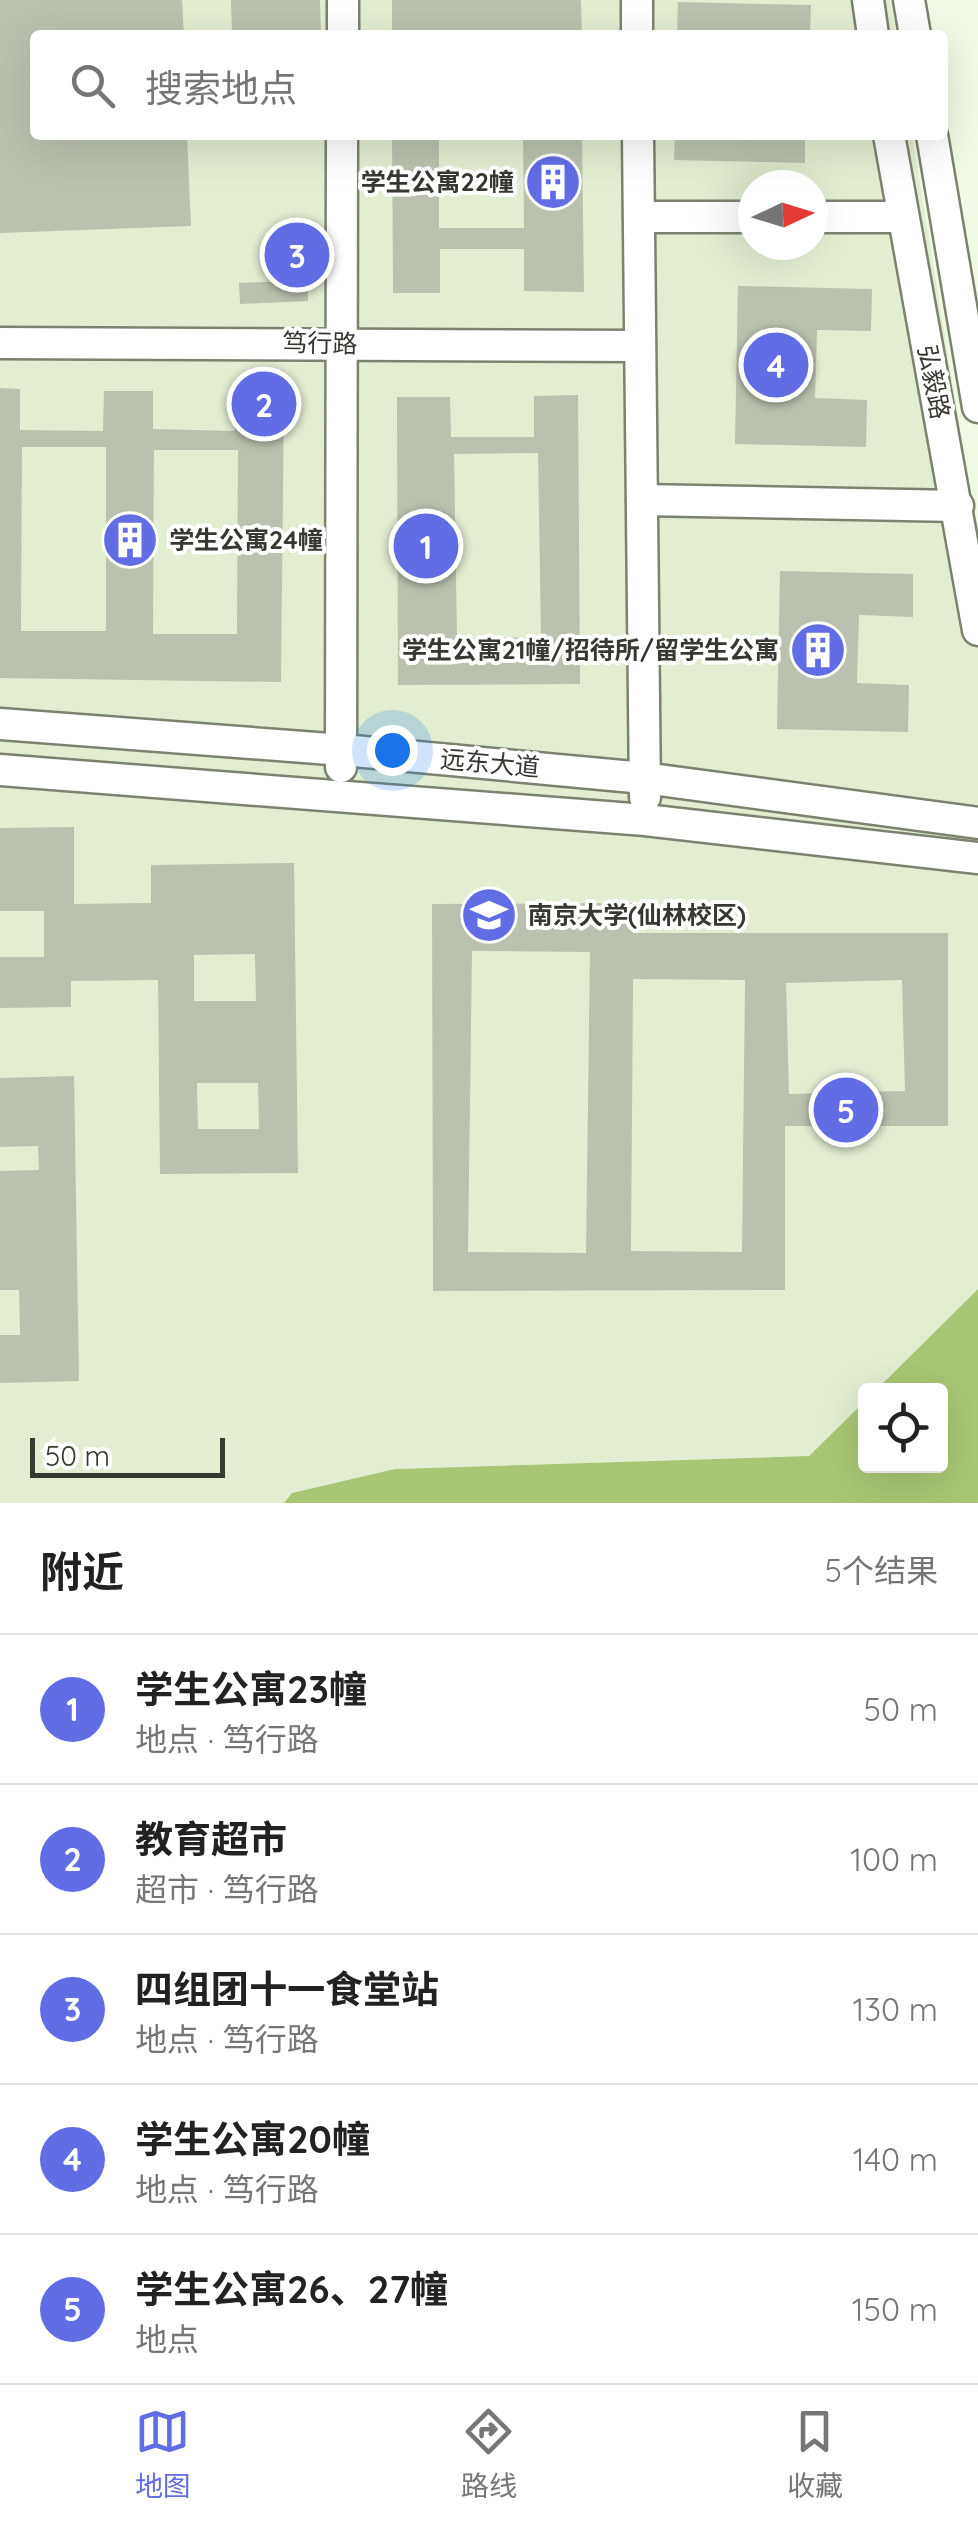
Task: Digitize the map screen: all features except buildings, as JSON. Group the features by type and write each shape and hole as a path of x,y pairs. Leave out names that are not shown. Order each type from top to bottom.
{"street":[{"path":"342,30 343,0"},
{"path":"637,0 637,30"},
{"path":"868,0 873,30"},
{"path":"909,0 914,30"},
{"path":"338,795 343,750 342,140"},
{"path":"638,140 645,820"},
{"name":"弘毅路","path":"891,140 978,630"},
{"path":"933,140 978,407"},
{"path":"639,217 738,217"},
{"path":"828,217 903,217"},
{"name":"笃行路","path":"0,343 640,346"},
{"path":"642,500 958,506"},
{"name":"远东大道","path":"0,724 644,778 978,823"},
{"path":"0,770 645,820 978,858"}],"shaded area":[{"name":"南京大学(仙林校区)","path":"0,0 890,0 895,30 30,30 30,140 913,140 978,540 978,1289 883,1383 858,1383 858,1408 809,1456 395,1469 292,1493 284,1503 0,1503"}],"green space":[{"path":"978,1289 978,1503 284,1503 292,1493 395,1469 809,1456 858,1408 858,1473 948,1473 948,1383 883,1383"}],"place":[{"name":"学生公寓22幢","path":"553,182"},
{"name":"四组团十一食堂站","path":"297,255"},
{"name":"学生公寓20幢","path":"776,365"},
{"name":"教育超市","path":"264,404"},
{"name":"学生公寓24幢","path":"130,540"},
{"name":"学生公寓23幢","path":"426,546"},
{"name":"学生公寓21幢/招待所/留学生公寓","path":"818,650"},
{"name":"南京大学(仙林校区)","path":"489,915"},
{"name":"学生公寓26、27幢","path":"846,1110"}]}
